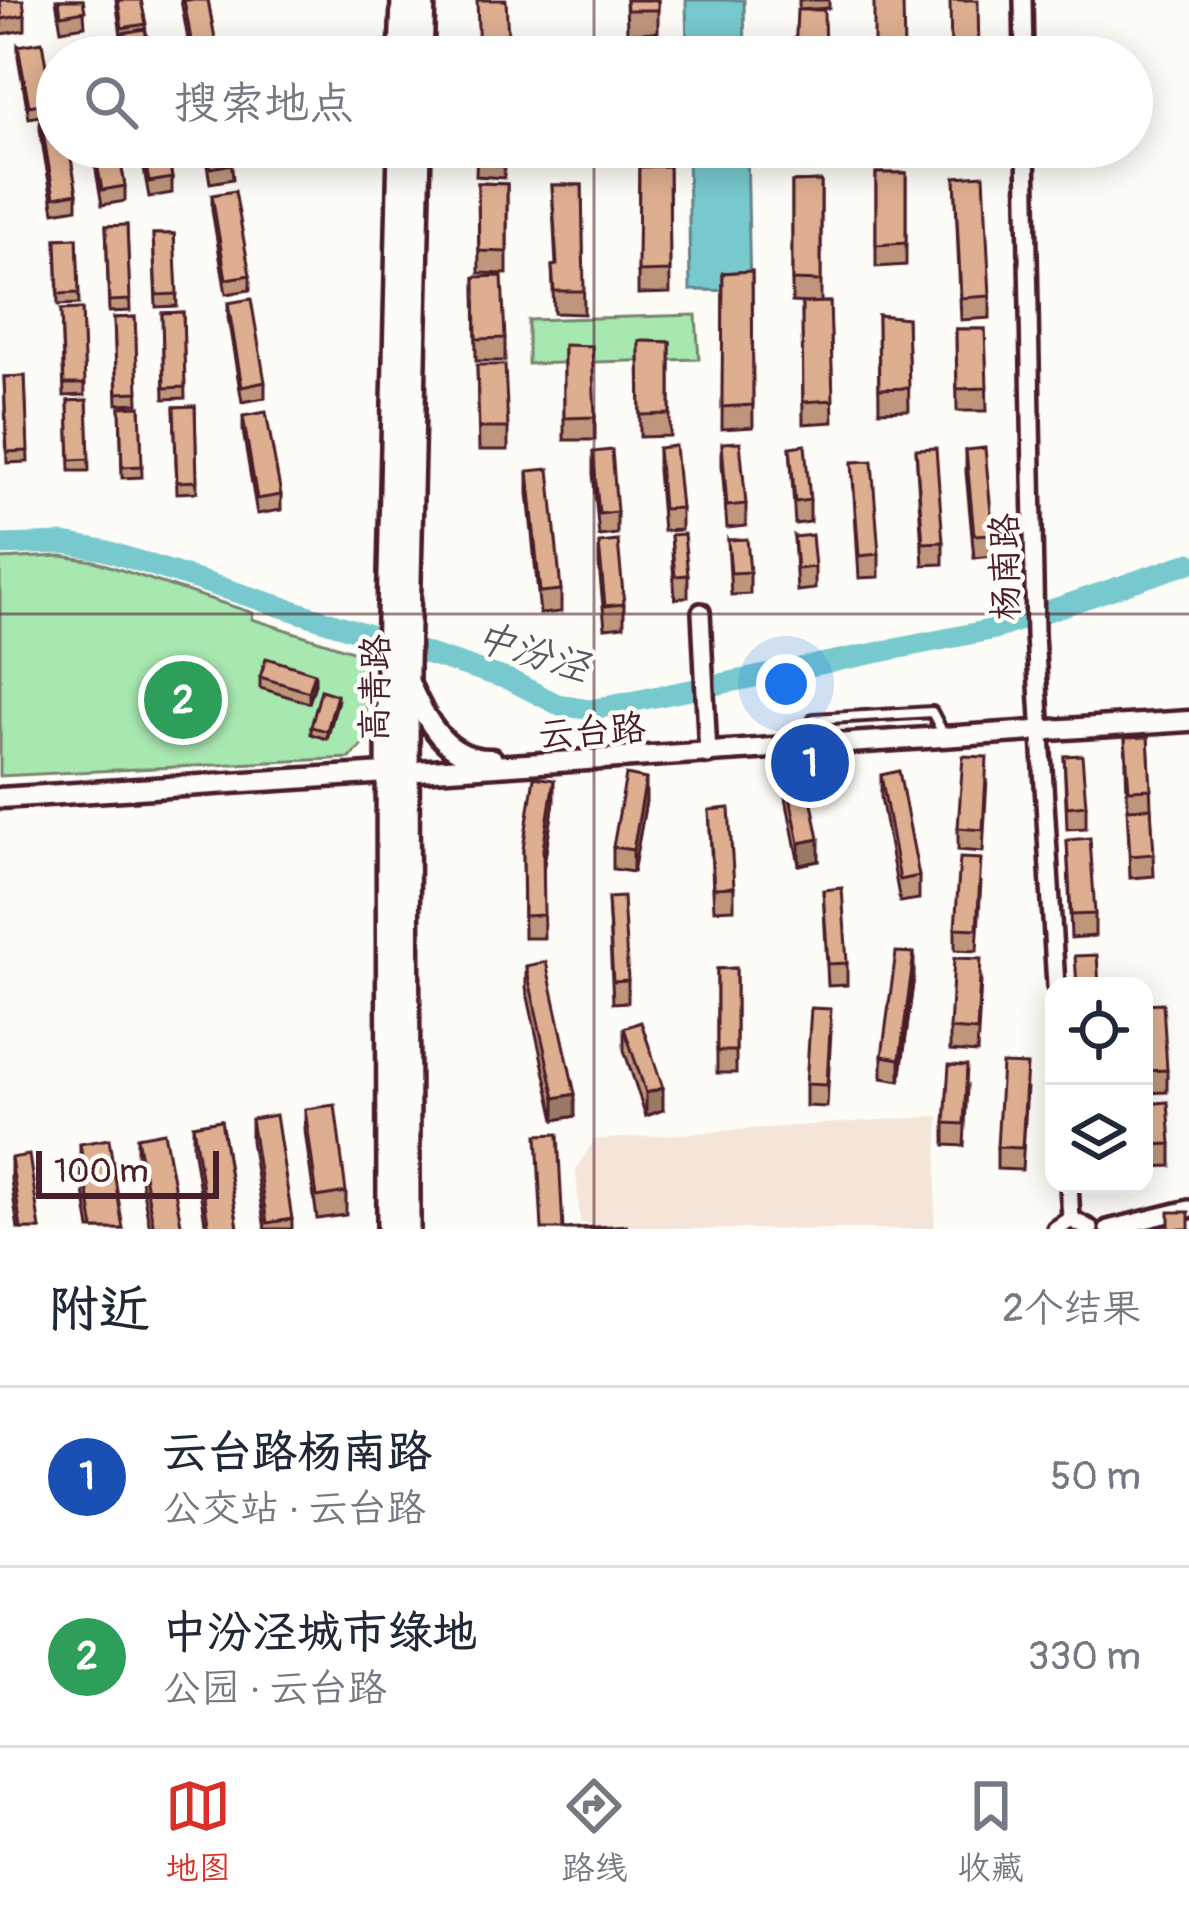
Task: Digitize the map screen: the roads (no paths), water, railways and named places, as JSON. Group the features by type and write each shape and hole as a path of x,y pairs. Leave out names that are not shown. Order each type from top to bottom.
{"main road":[{"path":"402,36 403,0"},
{"path":"421,36 422,0"},
{"name":"高青路","path":"389,1229 401,668 400,168"},
{"name":"高青路","path":"399,618 418,168"},
{"name":"高青路","path":"397,776 408,1229"}],"street":[{"path":"1023,0 1024,36"},
{"name":"杨南路","path":"1025,168 1035,635 1055,977"},
{"path":"701,613 700,668 708,754"},
{"path":"401,668 429,726 462,755 524,758 543,766"},
{"name":"云台路","path":"0,798 397,776 1189,721"},
{"path":"1070,1193 1072,1220"},
{"path":"1108,1229 1189,1209"},
{"path":"1056,1229 1072,1220"},
{"path":"1072,1220 1090,1229"}],"lane":[{"path":"797,748 814,719 932,712 946,738"}],"water":[{"path":"686,0 744,0 745,36 687,36"},
{"path":"688,168 747,168 750,291 690,290"}],"waterway":[{"name":"中汾泾","path":"0,545 64,543 104,550 510,680 559,705 590,710 995,629 1189,563"}],"place":[{"name":"中汾泾城市绿地","path":"183,700"},
{"name":"云台路杨南路","path":"810,763"}]}
